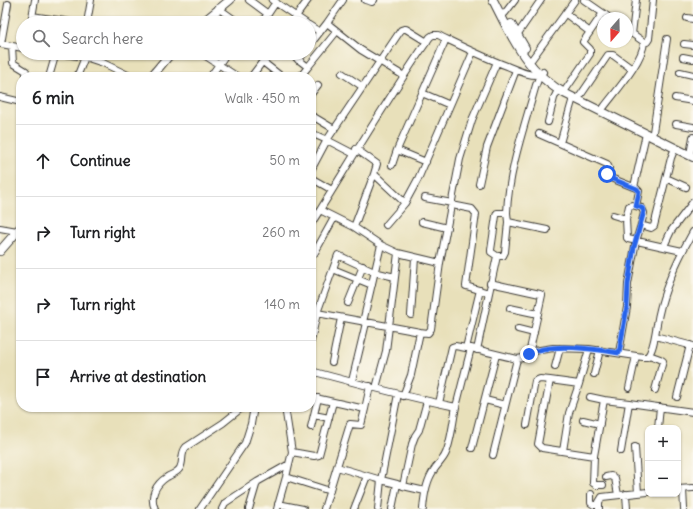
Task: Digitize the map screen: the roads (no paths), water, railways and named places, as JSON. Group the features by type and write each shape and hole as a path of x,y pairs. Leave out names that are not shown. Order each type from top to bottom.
{"main road":[{"path":"209,16 230,0"},
{"path":"493,0 513,41 531,67 562,89 692,154"},
{"path":"499,0 517,35 542,74"},
{"path":"155,72 165,60"},
{"path":"577,97 604,108 675,148 692,154"},
{"path":"0,251 16,232"}],"street":[{"path":"32,16 34,0"},
{"path":"88,16 91,0"},
{"path":"249,0 268,14 274,1 296,16 308,0"},
{"path":"316,37 343,0"},
{"path":"366,0 372,2 374,0"},
{"path":"505,13 515,0"},
{"path":"517,35 541,0"},
{"path":"532,59 575,0"},
{"path":"584,0 602,12"},
{"path":"596,0 596,8"},
{"path":"633,16 636,0"},
{"path":"644,42 649,41 650,39 653,0"},
{"path":"8,4 1,44 16,47"},
{"path":"218,8 229,16"},
{"path":"566,14 590,32"},
{"path":"548,122 554,98 591,52 583,42 597,22"},
{"path":"327,23 361,50 404,76"},
{"path":"316,29 320,32"},
{"path":"316,161 334,129 402,29 406,29 427,42"},
{"path":"316,57 337,32"},
{"path":"633,34 644,42"},
{"path":"316,216 404,76 433,35 438,35 473,52 527,74 542,74 534,92 511,181 508,198 508,222 504,255 497,256 491,252 496,216 499,212 507,213"},
{"path":"392,165 397,150 446,39"},
{"path":"634,187 649,133 667,39"},
{"path":"604,108 642,54 644,42"},
{"path":"684,44 693,45"},
{"path":"12,46 12,63 26,72"},
{"path":"386,225 413,191 473,52"},
{"path":"560,143 577,97 608,55 613,55 632,69"},
{"path":"683,57 693,59"},
{"path":"50,72 54,60"},
{"path":"78,72 82,60"},
{"path":"94,60 122,72"},
{"path":"212,60 231,72"},
{"path":"213,72 222,60"},
{"path":"298,60 308,67"},
{"path":"304,72 314,60"},
{"path":"255,72 262,62 275,72"},
{"path":"316,312 420,332 428,333 431,329 440,263 460,159 472,120 497,62"},
{"path":"479,184 487,147 516,70"},
{"path":"680,72 693,75"},
{"path":"342,73 363,86"},
{"path":"422,93 450,105"},
{"path":"0,97 16,101"},
{"path":"675,98 693,101"},
{"path":"316,118 334,129"},
{"path":"676,124 693,127"},
{"path":"539,134 607,164 609,168 607,174 608,177 637,189 639,192 636,206"},
{"path":"316,135 355,152 377,164 354,227"},
{"path":"692,154 693,138"},
{"path":"641,225 651,228 654,226 675,148"},
{"path":"397,150 426,162"},
{"path":"374,174 405,203"},
{"path":"666,178 686,187"},
{"path":"316,181 332,190"},
{"path":"424,198 472,209 476,214 466,284 468,288 489,293"},
{"path":"664,246 671,231 693,202"},
{"path":"619,353 627,307 628,284 636,241 644,211 642,208 636,206 629,206 626,219 627,238 636,241 682,251"},
{"path":"320,210 354,227 380,245 398,253 440,263"},
{"path":"613,215 626,219"},
{"path":"316,250 334,218"},
{"path":"422,222 447,228"},
{"path":"508,222 547,230"},
{"path":"0,228 16,229"},
{"path":"649,355 666,289 682,251 693,232"},
{"path":"352,381 380,245"},
{"path":"324,509 350,424 361,425 365,409 386,351 398,253"},
{"path":"316,308 338,255 374,272 396,276"},
{"path":"423,509 425,491 429,479 433,471 446,455 456,407 471,349 489,293 497,256"},
{"path":"411,315 415,258"},
{"path":"348,303 363,266"},
{"path":"333,270 372,285"},
{"path":"490,283 542,295 529,354"},
{"path":"471,349 480,290"},
{"path":"510,308 538,314"},
{"path":"332,362 341,318"},
{"path":"518,328 534,333"},
{"path":"378,509 381,480 401,395 411,375 420,332"},
{"path":"655,336 692,345 678,397"},
{"path":"438,403 452,347 455,346 517,359 520,359 534,351 560,348 600,350 643,357 649,355 663,361 655,390"},
{"path":"555,367 560,348"},
{"path":"563,451 569,412 589,349"},
{"path":"594,374 600,350"},
{"path":"472,448 496,355"},
{"path":"628,388 636,356"},
{"path":"493,455 517,359"},
{"path":"316,372 401,395 456,407"},
{"path":"527,424 535,381 540,379 579,384"},
{"path":"550,380 538,444 542,448 594,456"},
{"path":"590,397 693,412"},
{"path":"316,406 318,398 365,409"},
{"path":"485,400 505,405"},
{"path":"603,485 596,485 593,483 594,456 604,400"},
{"path":"392,509 412,444 415,436 420,430 427,401"},
{"path":"292,452 317,456 319,455 333,402"},
{"path":"621,451 629,403"},
{"path":"658,425 660,407"},
{"path":"155,509 152,496 154,491 165,478 176,472 180,467 182,452 186,447 223,423 237,412"},
{"path":"200,509 245,443 253,412"},
{"path":"286,412 292,452 278,506 303,509"},
{"path":"311,427 315,412"},
{"path":"314,415 329,418"},
{"path":"583,420 600,424"},
{"path":"635,447 638,492"},
{"path":"222,509 225,503 257,482 289,464"},
{"path":"337,466 381,480 425,491"},
{"path":"354,509 367,476"},
{"path":"606,477 612,476 615,478 618,495"},
{"path":"286,478 330,490"},
{"path":"249,509 257,482"},
{"path":"681,489 693,488"},
{"path":"591,494 592,503 599,507 600,499 602,497 645,492"},
{"path":"626,494 627,509"},
{"path":"681,494 684,509"}]}
